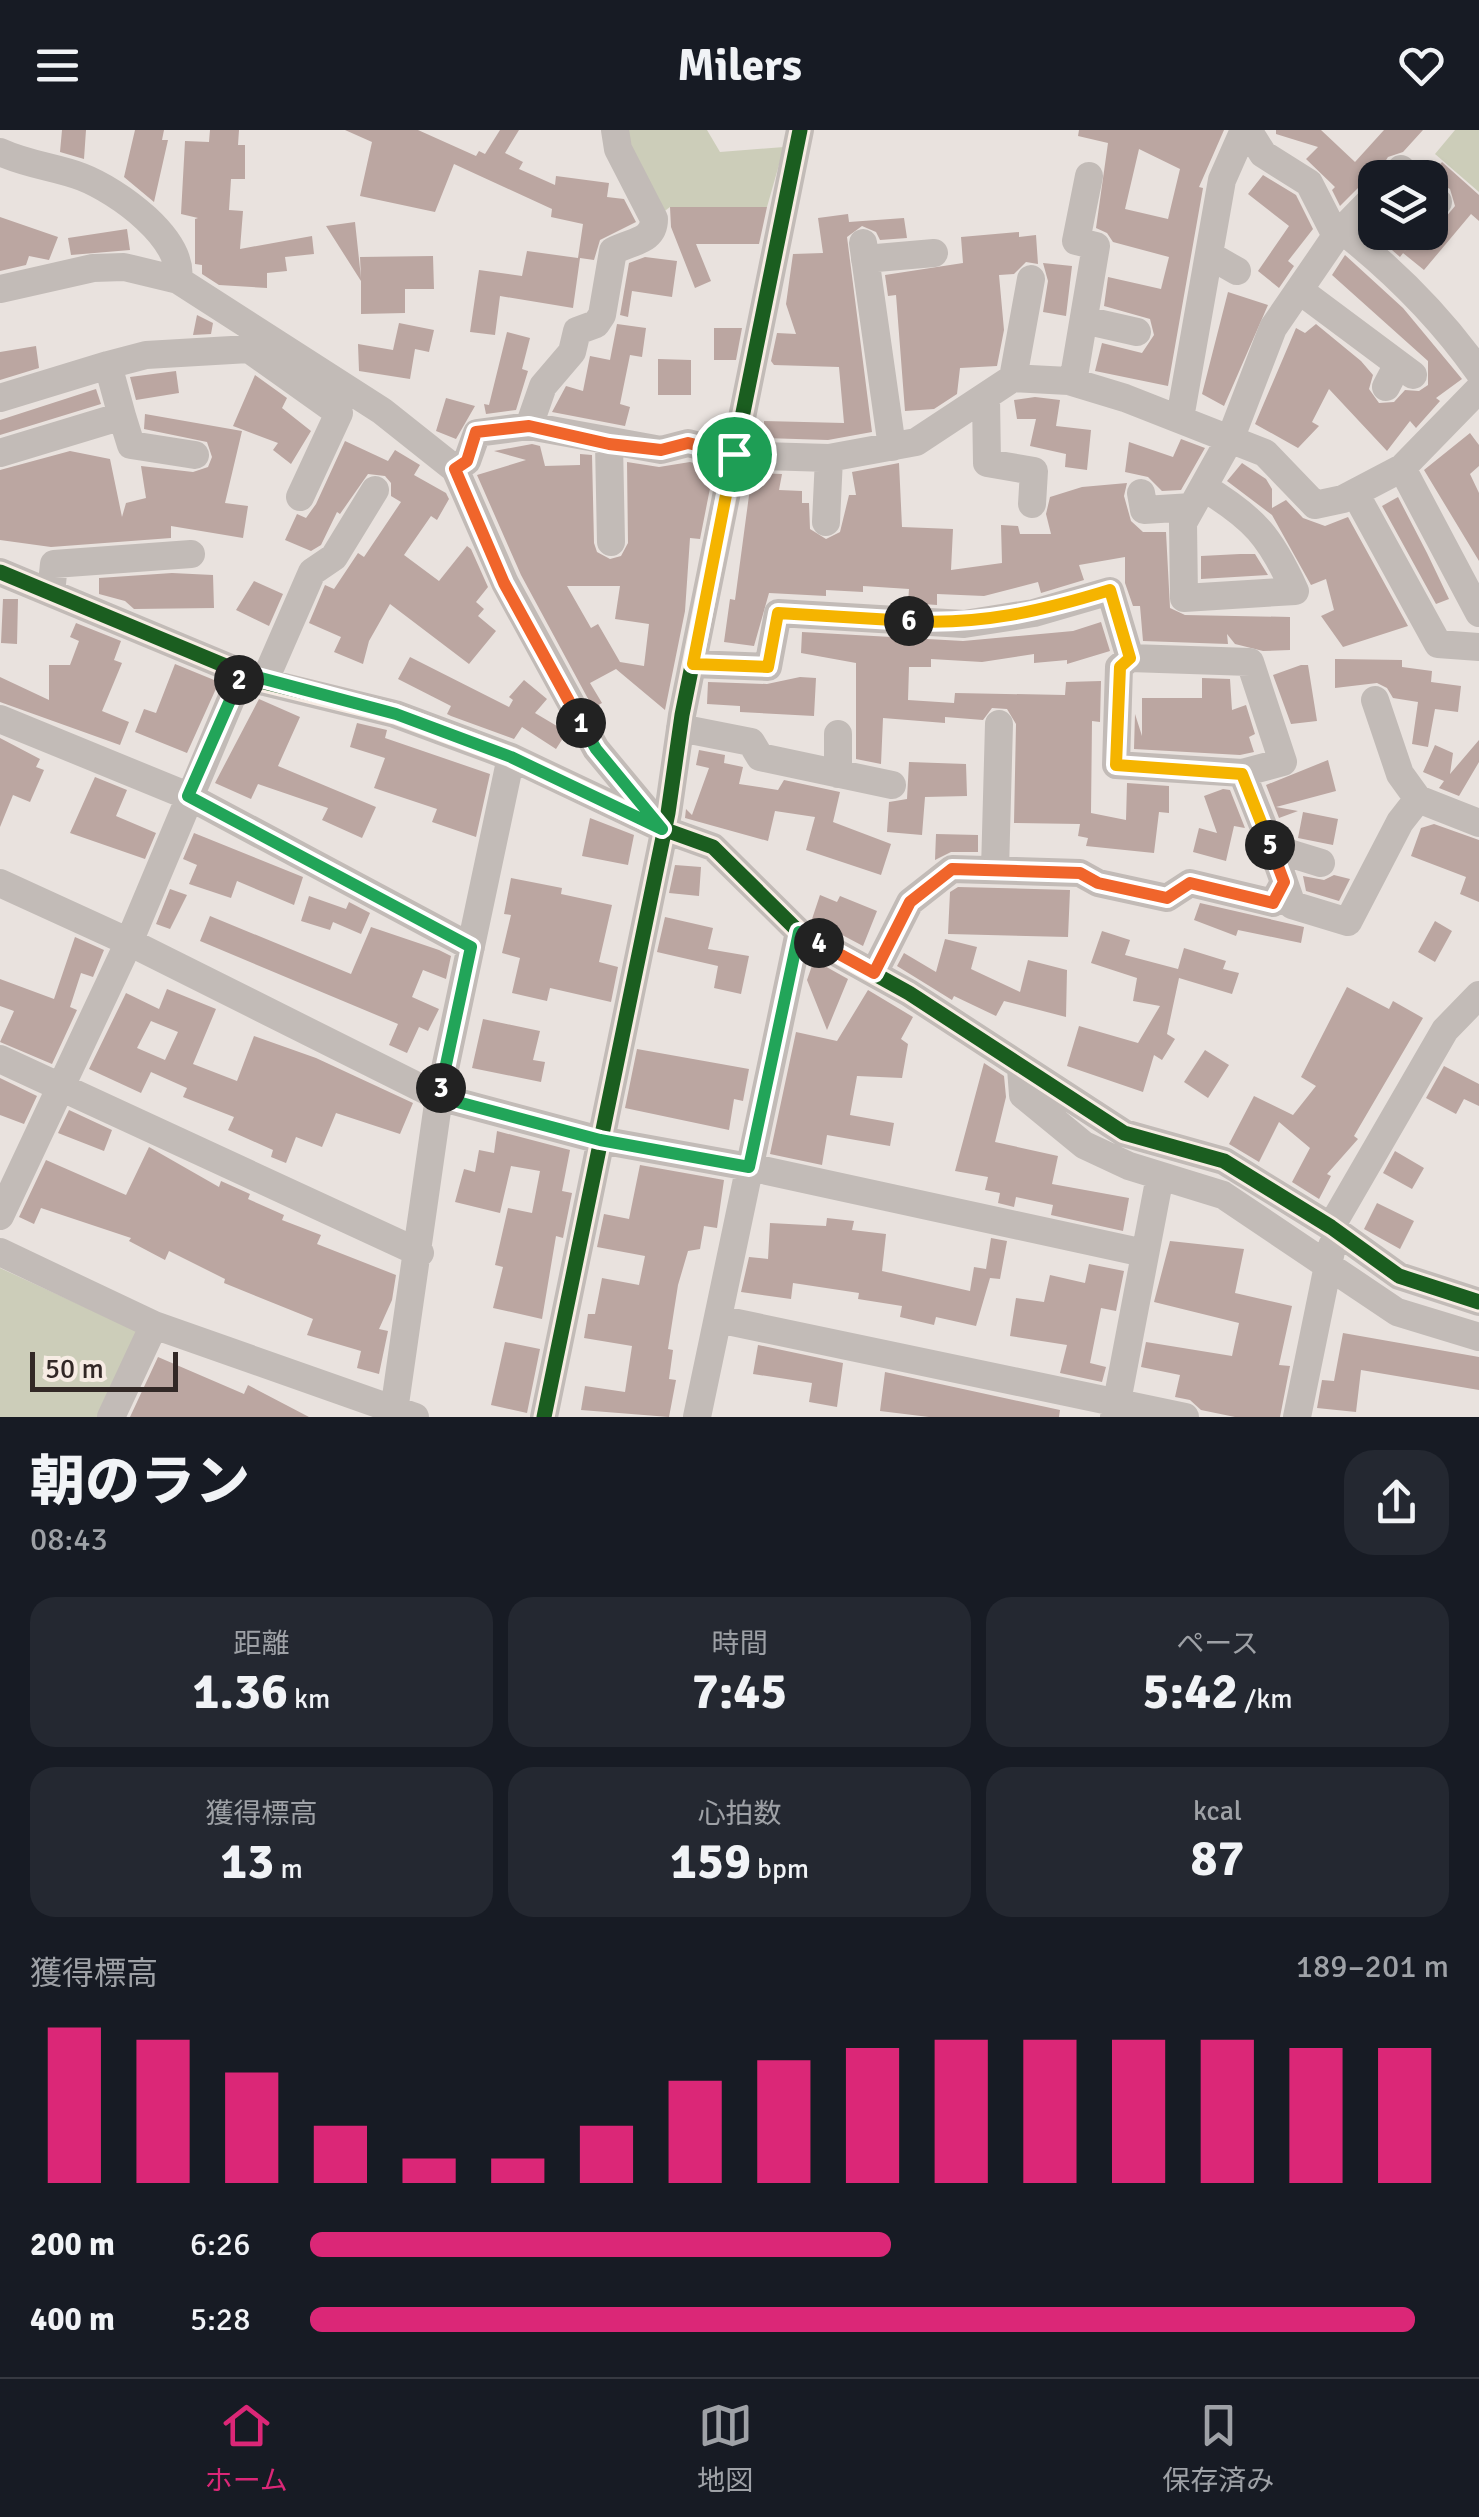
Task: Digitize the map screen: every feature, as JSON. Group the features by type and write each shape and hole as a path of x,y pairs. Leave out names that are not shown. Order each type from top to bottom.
{"street":[{"path":"529,426 544,386 572,352 577,331 596,324 602,315 614,251 648,238 654,229 654,218 618,149 615,130"},
{"path":"544,1417 800,130"},
{"path":"1180,418 1222,180 1246,130 1263,154 1309,183 1339,233 1384,263 1459,344 1479,372"},
{"path":"0,152 45,170 82,177 161,229 180,268 178,280"},
{"path":"1073,382 1096,246 1076,241 1089,176"},
{"path":"1141,493 1144,510 1198,497 1247,514 1274,544 1295,590 1184,598 1183,523 1198,497 1231,436 1273,328 1339,233 1358,213"},
{"path":"892,447 864,251 934,253"},
{"path":"1209,255 1237,271"},
{"path":"0,288 93,268 124,267 178,280 338,412 300,497"},
{"path":"1013,378 1030,279"},
{"path":"1299,290 1399,376"},
{"path":"1084,320 1136,332"},
{"path":"0,398 146,354 253,341 382,411 455,469 504,583 596,749 662,829"},
{"path":"108,365 131,445 195,455"},
{"path":"455,469 467,461 476,432 529,426 609,444 661,450 688,443 734,454 829,458 916,442 1013,378 1073,382 1231,436 1265,453 1315,505 1356,493 1402,468 1479,388"},
{"path":"986,398 988,463 1034,471 1032,504"},
{"path":"0,454 122,416"},
{"path":"609,444 611,542"},
{"path":"826,522 829,458"},
{"path":"1402,468 1479,613"},
{"path":"0,1216 129,942 188,796 312,572 334,557 376,490"},
{"path":"1356,493 1438,644 1479,648"},
{"path":"52,594 54,564 92,553 182,548"},
{"path":"0,572 254,678 396,714 511,757 662,829 713,847 799,932 874,973 1124,1133 1224,1161 1334,1228 1399,1276 1479,1302"},
{"path":"693,664 768,667 778,613 964,624 1034,613 1110,590 1130,658"},
{"path":"1130,658 1250,662 1283,762 1242,774 1116,774 1120,667 1130,658"},
{"path":"1375,700 1400,774 1418,799 1479,823"},
{"path":"0,719 188,796 471,947"},
{"path":"995,870 999,724"},
{"path":"680,728 751,742 760,757 892,785"},
{"path":"838,734 838,774"},
{"path":"0,1252 154,1325 404,1414 439,1097 511,757"},
{"path":"1242,774 1292,905 1348,922 1400,822 1418,799"},
{"path":"1272,848 1321,862"},
{"path":"874,973 910,902 952,869 1080,873 1098,883 1167,898 1190,883 1273,903 1284,882"},
{"path":"0,883 129,942 439,1097 600,1140 749,1167 1144,1253"},
{"path":"698,1417 799,932"},
{"path":"1297,1417 1334,1228 1445,1030 1479,995"},
{"path":"0,1059 420,1252"},
{"path":"1021,1068 1023,1095 1084,1145 1160,1176 1223,1195 1397,1312 1479,1337"},
{"path":"1116,1410 1160,1176"},
{"path":"718,1319 1116,1410 1185,1417"},
{"path":"111,1417 154,1325"}],"green space":[{"path":"615,130 707,130 720,152 784,147 767,207 670,207 654,219"},
{"path":"1455,130 1479,130 1479,192 1448,165 1448,160 1435,154"},
{"path":"0,1268 141,1333 100,1417 0,1417"}],"building":[{"path":"62,130 86,130 84,159 60,152"},
{"path":"135,130 164,130 162,140 168,140 154,202 124,177"},
{"path":"210,130 239,130 238,145 245,145 245,179 231,179 229,210 243,211 240,249 312,236 314,254 285,257 287,271 267,273 267,288 219,285 202,274 202,265 195,264 198,218 181,214 185,141 209,142"},
{"path":"345,130 418,130 476,156 479,151 485,154 500,130 519,130 505,153 523,162 519,169 555,185 556,176 609,183 607,197 624,199 636,222 600,240 594,260 580,258 573,308 500,296 495,335 470,332 479,270 522,276 527,251 578,258 583,224 551,217 552,209 454,164 435,212 360,196 372,142"},
{"path":"1079,130 1224,130 1199,187 1203,188 1168,386 1095,371 1102,343 1142,353 1154,335 1150,319 1104,306 1108,277 1161,289 1169,257 1113,242 1107,233 1096,228 1108,143 1078,136","holes":["1139,149 1180,169 1168,219 1125,209"]},
{"path":"1276,130 1321,130 1355,162 1384,130 1423,130 1403,152 1386,160 1358,160 1358,188 1340,206 1332,190 1335,187 1306,159 1318,147 1276,134"},
{"path":"1448,167 1479,195 1479,221 1471,214 1448,241 1448,214 1455,206"},
{"path":"1263,175 1296,195 1313,229 1288,261 1294,266 1279,288 1258,271 1289,226 1248,194"},
{"path":"670,207 767,207 759,244 696,244 711,281 695,288 671,227"},
{"path":"848,214 849,222 904,218 907,238 880,240 876,232 862,226 847,237 872,432 828,440 764,438 764,421 844,423 839,367 774,365 771,361 777,333 796,334 786,304 793,254 823,253 818,218"},
{"path":"0,217 58,237 49,260 29,256 26,265 0,271"},
{"path":"355,222 361,278 360,257 433,256 434,289 405,289 405,313 361,314 361,281 326,226"},
{"path":"127,229 130,250 71,255 68,238"},
{"path":"1019,232 1019,237 1036,235 1038,264 1026,262 1014,274 999,275 1004,330 997,366 960,368 957,394 934,409 905,411 896,295 888,296 885,275 963,263 961,237"},
{"path":"1406,250 1441,250 1424,270 1403,253"},
{"path":"1345,255 1403,308 1462,379 1436,398 1440,401 1416,428 1410,421 1387,451 1329,389 1312,422 1319,426 1298,448 1255,424 1296,328 1305,333 1316,324 1361,361 1373,375 1369,389 1379,403 1394,402 1405,390 1419,391 1428,385 1428,361 1332,275"},
{"path":"645,257 677,261 672,297 632,291 628,317 620,315 629,263"},
{"path":"1043,263 1072,266 1066,316 1043,312 1048,281"},
{"path":"1228,292 1268,305 1224,406 1202,394"},
{"path":"197,315 213,323 211,334 193,335"},
{"path":"399,323 434,330 429,352 415,349 410,379 359,371 358,344 393,350"},
{"path":"617,324 646,328 642,357 630,355 620,404 630,407 625,426 552,412 566,386 583,391 590,356 610,360"},
{"path":"714,328 742,328 736,360 714,360"},
{"path":"507,332 530,338 522,369 528,371 516,410 486,414 484,404 489,405"},
{"path":"36,346 39,368 0,380 0,352"},
{"path":"658,359 691,360 691,395 658,395"},
{"path":"176,371 179,393 136,400 130,377"},
{"path":"255,375 287,398 282,408 311,431 291,464 273,450 278,443 233,426"},
{"path":"96,389 101,404 0,435 0,420"},
{"path":"446,398 475,406 456,439 436,431"},
{"path":"1014,400 1060,400 1056,426 1091,430 1087,470 1065,467 1066,454 1030,446 1036,419 1017,419"},
{"path":"145,414 242,431 225,503 248,506 243,538 171,526 171,538 51,547 0,540 0,470 70,451 110,459 122,517 126,503 146,498 141,466 193,472 208,467 212,457 207,442 144,429"},
{"path":"1470,433 1479,445 1479,466 1470,474 1479,493 1479,561 1424,470"},
{"path":"1181,439 1205,448 1181,490 1162,491 1148,477 1125,472 1129,442 1173,457"},
{"path":"345,441 388,461 395,450 420,465 414,475 446,493 449,499 437,520 431,516 404,555 439,581 467,546 471,549 488,587 476,602 484,609 478,616 496,631 469,664 390,604 369,641 363,664 334,652 341,637 309,623 325,585 334,589 358,553 364,557 401,502 391,496 391,483 385,476 368,474 340,514 337,512 321,545 311,551 285,540 297,514 306,518 316,504"},
{"path":"540,446 545,466 580,465 580,454 592,455 594,543 597,552 610,559 621,556 628,543 627,462 659,467 690,462 714,468 700,539 690,538 685,611 665,710 616,669 590,683 602,703 593,708 521,575 477,475 526,460 494,451","holes":["567,586 620,586 615,619 649,624 644,666 620,662 598,624 591,628"]},
{"path":"899,463 902,527 953,529 951,570 1002,563 1001,525 1018,526 1020,534 1051,534 1046,514 1050,497 1082,487 1127,483 1124,496 1131,521 1143,532 1166,532 1170,608 1185,615 1290,617 1290,650 1263,651 1235,644 1227,634 1228,644 1143,641 1140,606 1133,606 1125,583 1125,557 1079,565 1084,580 1041,593 1038,582 984,596 937,594 937,605 908,603 909,589 863,586 863,592 826,590 826,596 769,593 754,646 724,642 730,599 735,600 752,473 782,474 779,490 802,491 802,503 809,503 810,529 826,539 840,532 849,495 856,495 852,472"},
{"path":"1242,463 1266,479 1272,489 1272,508 1286,500 1303,518 1325,526 1348,517 1408,626 1343,647 1321,616 1334,610 1326,579 1311,585 1272,515 1227,481"},
{"path":"1398,497 1449,599 1436,604 1382,506"},
{"path":"1255,554 1268,575 1201,579 1201,556"},
{"path":"172,573 213,575 214,608 134,609 125,601 99,594 99,578"},
{"path":"254,581 283,594 269,626 236,610"},
{"path":"3,599 18,599 17,644 1,643"},
{"path":"1101,622 1110,651 1067,664 1067,660 1034,663 1034,654 982,662 931,659 931,667 909,667 908,700 954,703 955,693 1065,695 1066,682 1101,681 1100,722 1092,721 1091,813 1126,820 1127,783 1169,786 1169,813 1159,812 1154,853 1086,846 1088,838 1078,836 1080,824 1014,823 1016,724 1007,709 992,708 983,720 945,717 945,723 883,718 881,764 856,759 856,663 801,653 802,632 963,641 1073,631"},
{"path":"76,623 121,641 114,660 122,663 102,711 129,722 120,745 0,702 0,677 49,700 49,665 70,665 79,641 70,637"},
{"path":"410,657 509,707 513,700 509,697 524,680 547,699 535,713 567,732 556,749 522,727 514,739 451,716 447,714 451,706 398,679"},
{"path":"1335,659 1402,660 1402,667 1432,671 1431,682 1461,686 1458,712 1435,709 1428,747 1412,744 1418,702 1393,698 1387,688 1377,683 1335,688"},
{"path":"175,664 219,682 187,753 135,732 144,709 156,713"},
{"path":"1308,665 1317,721 1291,724 1273,675"},
{"path":"816,678 814,716 740,712 740,706 707,704 708,682 767,684"},
{"path":"1202,678 1230,679 1232,710 1246,705 1255,734 1249,737 1254,752 1240,755 1134,749 1135,714 1142,736 1142,698 1202,698"},
{"path":"259,699 300,717 278,766 376,807 362,838 322,820 328,808 258,784 251,799 215,783"},
{"path":"357,723 387,730 385,738 490,774 476,837 432,822 437,809 374,788 385,758 350,747"},
{"path":"0,738 40,759 36,767 44,770 30,802 13,795 0,827"},
{"path":"1479,740 1479,762 1459,796 1439,788 1444,781 1423,772 1435,745 1453,753 1450,774"},
{"path":"699,750 725,755 724,763 743,767 739,784 778,790 784,780 840,792 833,822 891,844 881,875 806,850 815,817 775,811 768,841 685,818 686,809 692,815 709,768 696,765"},
{"path":"1328,760 1336,791 1276,807 1298,811 1279,818 1266,785"},
{"path":"909,762 966,764 967,796 925,797 922,835 887,832 889,802 907,799"},
{"path":"95,777 127,790 116,816 156,833 145,859 70,833"},
{"path":"1230,790 1245,828 1234,826 1226,861 1193,852 1199,828 1217,833 1204,796"},
{"path":"1303,812 1338,819 1333,845 1298,838"},
{"path":"590,818 634,835 628,865 582,856"},
{"path":"1434,824 1479,840 1479,902 1460,894 1466,877 1411,856 1421,828"},
{"path":"194,833 303,877 294,905 237,881 231,898 189,884 197,865 183,859"},
{"path":"936,834 978,835 978,852 951,852 935,860"},
{"path":"675,865 701,867 699,896 669,893"},
{"path":"1334,875 1350,879 1339,901 1306,891 1303,876 1324,880"},
{"path":"511,878 562,888 561,894 612,905 599,962 618,967 611,1002 550,988 547,1001 512,993 520,958 502,953 511,915 504,914"},
{"path":"958,887 1070,890 1068,937 948,934 950,892"},
{"path":"170,889 187,895 170,929 156,924"},
{"path":"820,895 837,902 840,896 877,911 863,946 812,919"},
{"path":"309,896 346,909 349,902 370,913 361,934 333,922 330,930 301,921"},
{"path":"1200,903 1304,927 1301,943 1238,930 1236,936 1194,920"},
{"path":"210,916 351,974 371,927 439,950 451,956 446,979 423,970 412,997 439,1009 428,1031 419,1027 407,1053 389,1045 398,1024 200,941"},
{"path":"665,917 713,928 708,949 749,956 741,994 714,988 718,966 657,952"},
{"path":"1435,921 1452,931 1435,962 1418,952"},
{"path":"1102,931 1130,940 1125,955 1178,969 1184,948 1226,961 1223,969 1239,973 1232,994 1179,978 1167,1034 1175,1039 1162,1060 1154,1055 1143,1092 1067,1066 1079,1026 1138,1043 1160,1006 1133,1001 1137,978 1091,963"},
{"path":"75,937 104,950 93,977 81,973 70,1007 77,1010 52,1064 0,1042 14,1011 0,1006 0,979 54,999"},
{"path":"945,939 977,947 971,969 1020,992 1028,960 1067,970 1066,1017 1004,1001 996,1016 954,996 952,1000 897,966 904,953 936,972"},
{"path":"814,960 848,979 827,1030 807,980"},
{"path":"1347,987 1389,1009 1393,1001 1423,1018 1354,1136 1358,1139 1327,1174 1331,1176 1319,1199 1292,1182 1310,1148 1279,1122 1259,1162 1229,1144 1254,1096 1293,1115 1316,1086 1301,1077"},
{"path":"167,989 216,1009 193,1064 237,1081 254,1036 316,1058 413,1103 400,1134 336,1113 322,1147 296,1137 286,1163 271,1157 273,1150 228,1130 234,1117 183,1097 187,1088 151,1072 141,1093 89,1069 126,993 159,1009","holes":["151,1021 178,1032 165,1060 137,1048"]},
{"path":"868,990 913,1017 901,1039 908,1044 902,1078 857,1076 850,1115 894,1123 890,1146 827,1135 822,1165 770,1154 796,1032 837,1041"},
{"path":"483,1019 540,1031 533,1060 545,1062 541,1082 472,1068"},
{"path":"637,1049 749,1069 743,1101 734,1099 729,1130 625,1108"},
{"path":"1205,1050 1229,1065 1208,1098 1184,1082"},
{"path":"984,1063 1004,1076 1006,1097 995,1142 1058,1156 1052,1184 1129,1198 1123,1231 1051,1215 1053,1205 1016,1197 1014,1207 998,1203 1000,1193 985,1190 988,1177 955,1171"},
{"path":"1444,1066 1479,1084 1479,1106 1464,1099 1456,1114 1426,1098"},
{"path":"0,1078 37,1096 24,1124 0,1115"},
{"path":"69,1110 112,1130 104,1151 58,1133"},
{"path":"497,1131 570,1150 562,1191 572,1193 563,1238 556,1236 542,1319 493,1308 503,1267 495,1265 508,1208 532,1213 540,1171 511,1166 500,1213 455,1202 464,1169 475,1172 479,1150 494,1153"},
{"path":"149,1147 219,1187 221,1181 250,1194 248,1199 284,1215 282,1220 321,1235 317,1244 396,1275 392,1300 379,1329 388,1331 379,1374 357,1368 361,1351 307,1335 313,1319 224,1283 225,1279 169,1251 165,1260 129,1241 131,1238 41,1208 34,1224 19,1217 46,1160 126,1195"},
{"path":"1395,1151 1424,1168 1412,1189 1383,1173"},
{"path":"640,1165 724,1180 717,1228 704,1226 700,1249 688,1251 678,1285 668,1349 673,1350 669,1379 676,1380 669,1417 581,1410 585,1386 625,1392 632,1346 584,1338 588,1314 595,1314 602,1278 639,1285 645,1256 597,1247 604,1214 629,1219"},
{"path":"1377,1203 1414,1221 1400,1249 1364,1229"},
{"path":"827,1218 854,1221 852,1230 886,1234 882,1271 970,1291 974,1267 986,1269 991,1238 1007,1241 1000,1279 990,1278 976,1326 936,1317 934,1325 900,1317 902,1306 858,1299 859,1293 793,1283 791,1299 741,1292 749,1257 768,1259 770,1223 826,1226"},
{"path":"1170,1241 1244,1249 1235,1293 1292,1306 1279,1365 1290,1366 1280,1417 1235,1417 1201,1410 1190,1400 1175,1397 1180,1375 1141,1367 1146,1342 1232,1356 1239,1323 1154,1302"},
{"path":"1089,1264 1124,1271 1116,1311 1101,1308 1090,1363 1106,1367 1102,1382 1060,1373 1067,1345 1010,1336 1016,1298 1044,1302 1050,1275 1085,1283"},
{"path":"1343,1333 1479,1357 1479,1390 1361,1370 1356,1412 1317,1408 1322,1380 1334,1381"},
{"path":"505,1342 540,1349 527,1413 491,1405"},
{"path":"758,1345 843,1363 837,1407 809,1402 812,1383 753,1374"},
{"path":"158,1357 244,1394 248,1385 309,1417 130,1417"},
{"path":"885,1372 1060,1410 1059,1417 929,1417 880,1411"}],"cycle path":[{"path":"544,1417 668,813 682,715 800,130"},
{"path":"0,572 264,682 395,714 511,757 663,829 713,847 799,932 909,993 1124,1133 1224,1161 1331,1227 1399,1276 1479,1302"}],"route":[{"path":"529,426 609,444 661,450 688,443 734,454 693,664 768,667 778,613 964,624 1034,613 1110,590 1130,658 1120,667 1116,765 1242,774 1284,882 1273,903 1190,883 1167,898 1098,883 1080,873 952,869 910,902 874,973 799,932 749,1167 600,1140 439,1097 471,947 188,796 242,673 264,682 396,714 511,757 662,829 596,749 504,583 455,469 467,461 476,432 529,426"}]}
